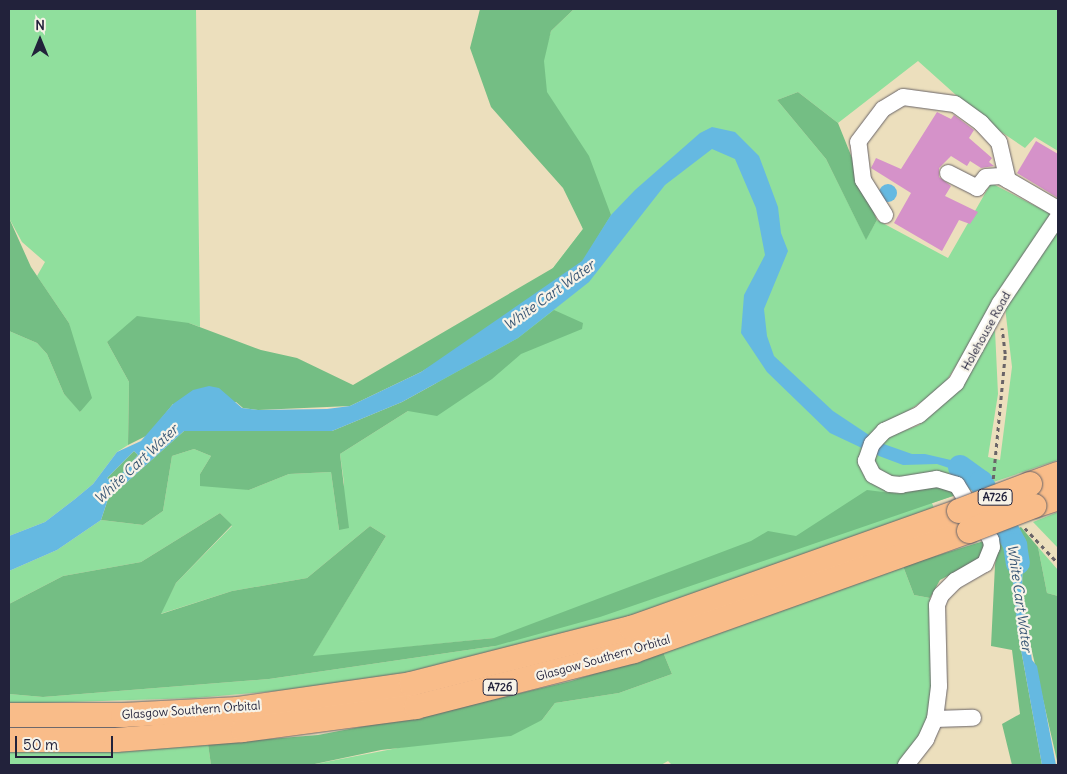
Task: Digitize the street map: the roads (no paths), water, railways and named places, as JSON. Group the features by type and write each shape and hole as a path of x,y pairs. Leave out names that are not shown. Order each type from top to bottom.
{"highway":[{"name":"Glasgow Southern Orbital","path":"1029,506 1058,474"},
{"name":"Glasgow Southern Orbital","path":"9,715 123,715 238,709 411,684 631,628 964,521 1058,498"},
{"name":"Glasgow Southern Orbital","path":"9,740 116,740 242,730 416,707 634,651 964,521"}],"street":[{"path":"885,215 863,180 858,142 883,109 903,97 955,104 981,123 998,142 1008,180"},
{"path":"948,173 977,188 986,176 1001,176 1058,209"},
{"name":"Holehouse Road","path":"906,765 926,739 935,718 939,686 937,605 946,587 989,560 991,540 957,485 937,479 901,485 890,484 873,474 866,461 872,444 884,431 919,415 956,383 1000,303 1058,217"},
{"path":"935,718 973,718"}],"water":[{"path":"712,127 735,132 759,156 778,207 781,233 788,251 764,309 767,336 774,356 833,411 872,437 864,449 830,433 767,372 741,333 744,295 765,255 756,208 735,159 712,149 665,185 589,282 518,338 402,402 332,431 184,431 108,499 101,520 57,550 9,571 9,536 45,522 75,499 93,484 117,452 141,441 173,404 193,390 209,386 219,388 242,408 258,410 327,409 350,406 421,372 582,261 611,215 635,190 700,133","holes":["134,451 138,455 118,478 112,481 107,478"]},
{"path":"888,184 894,187 897,193 894,199 888,202 882,199 879,193 882,187"},
{"path":"878,442 912,454 925,454 968,464 980,473 987,484 978,487 955,470 937,464 903,465 879,456 872,451"},
{"path":"1013,530 1023,544 1022,592 1028,634 1032,660 1037,666 1056,765 1042,765 1018,633 1009,544 1005,533"}],"waterway":[{"name":"White Cart Water","path":"960,467 981,482 1015,545 1018,563"}]}
